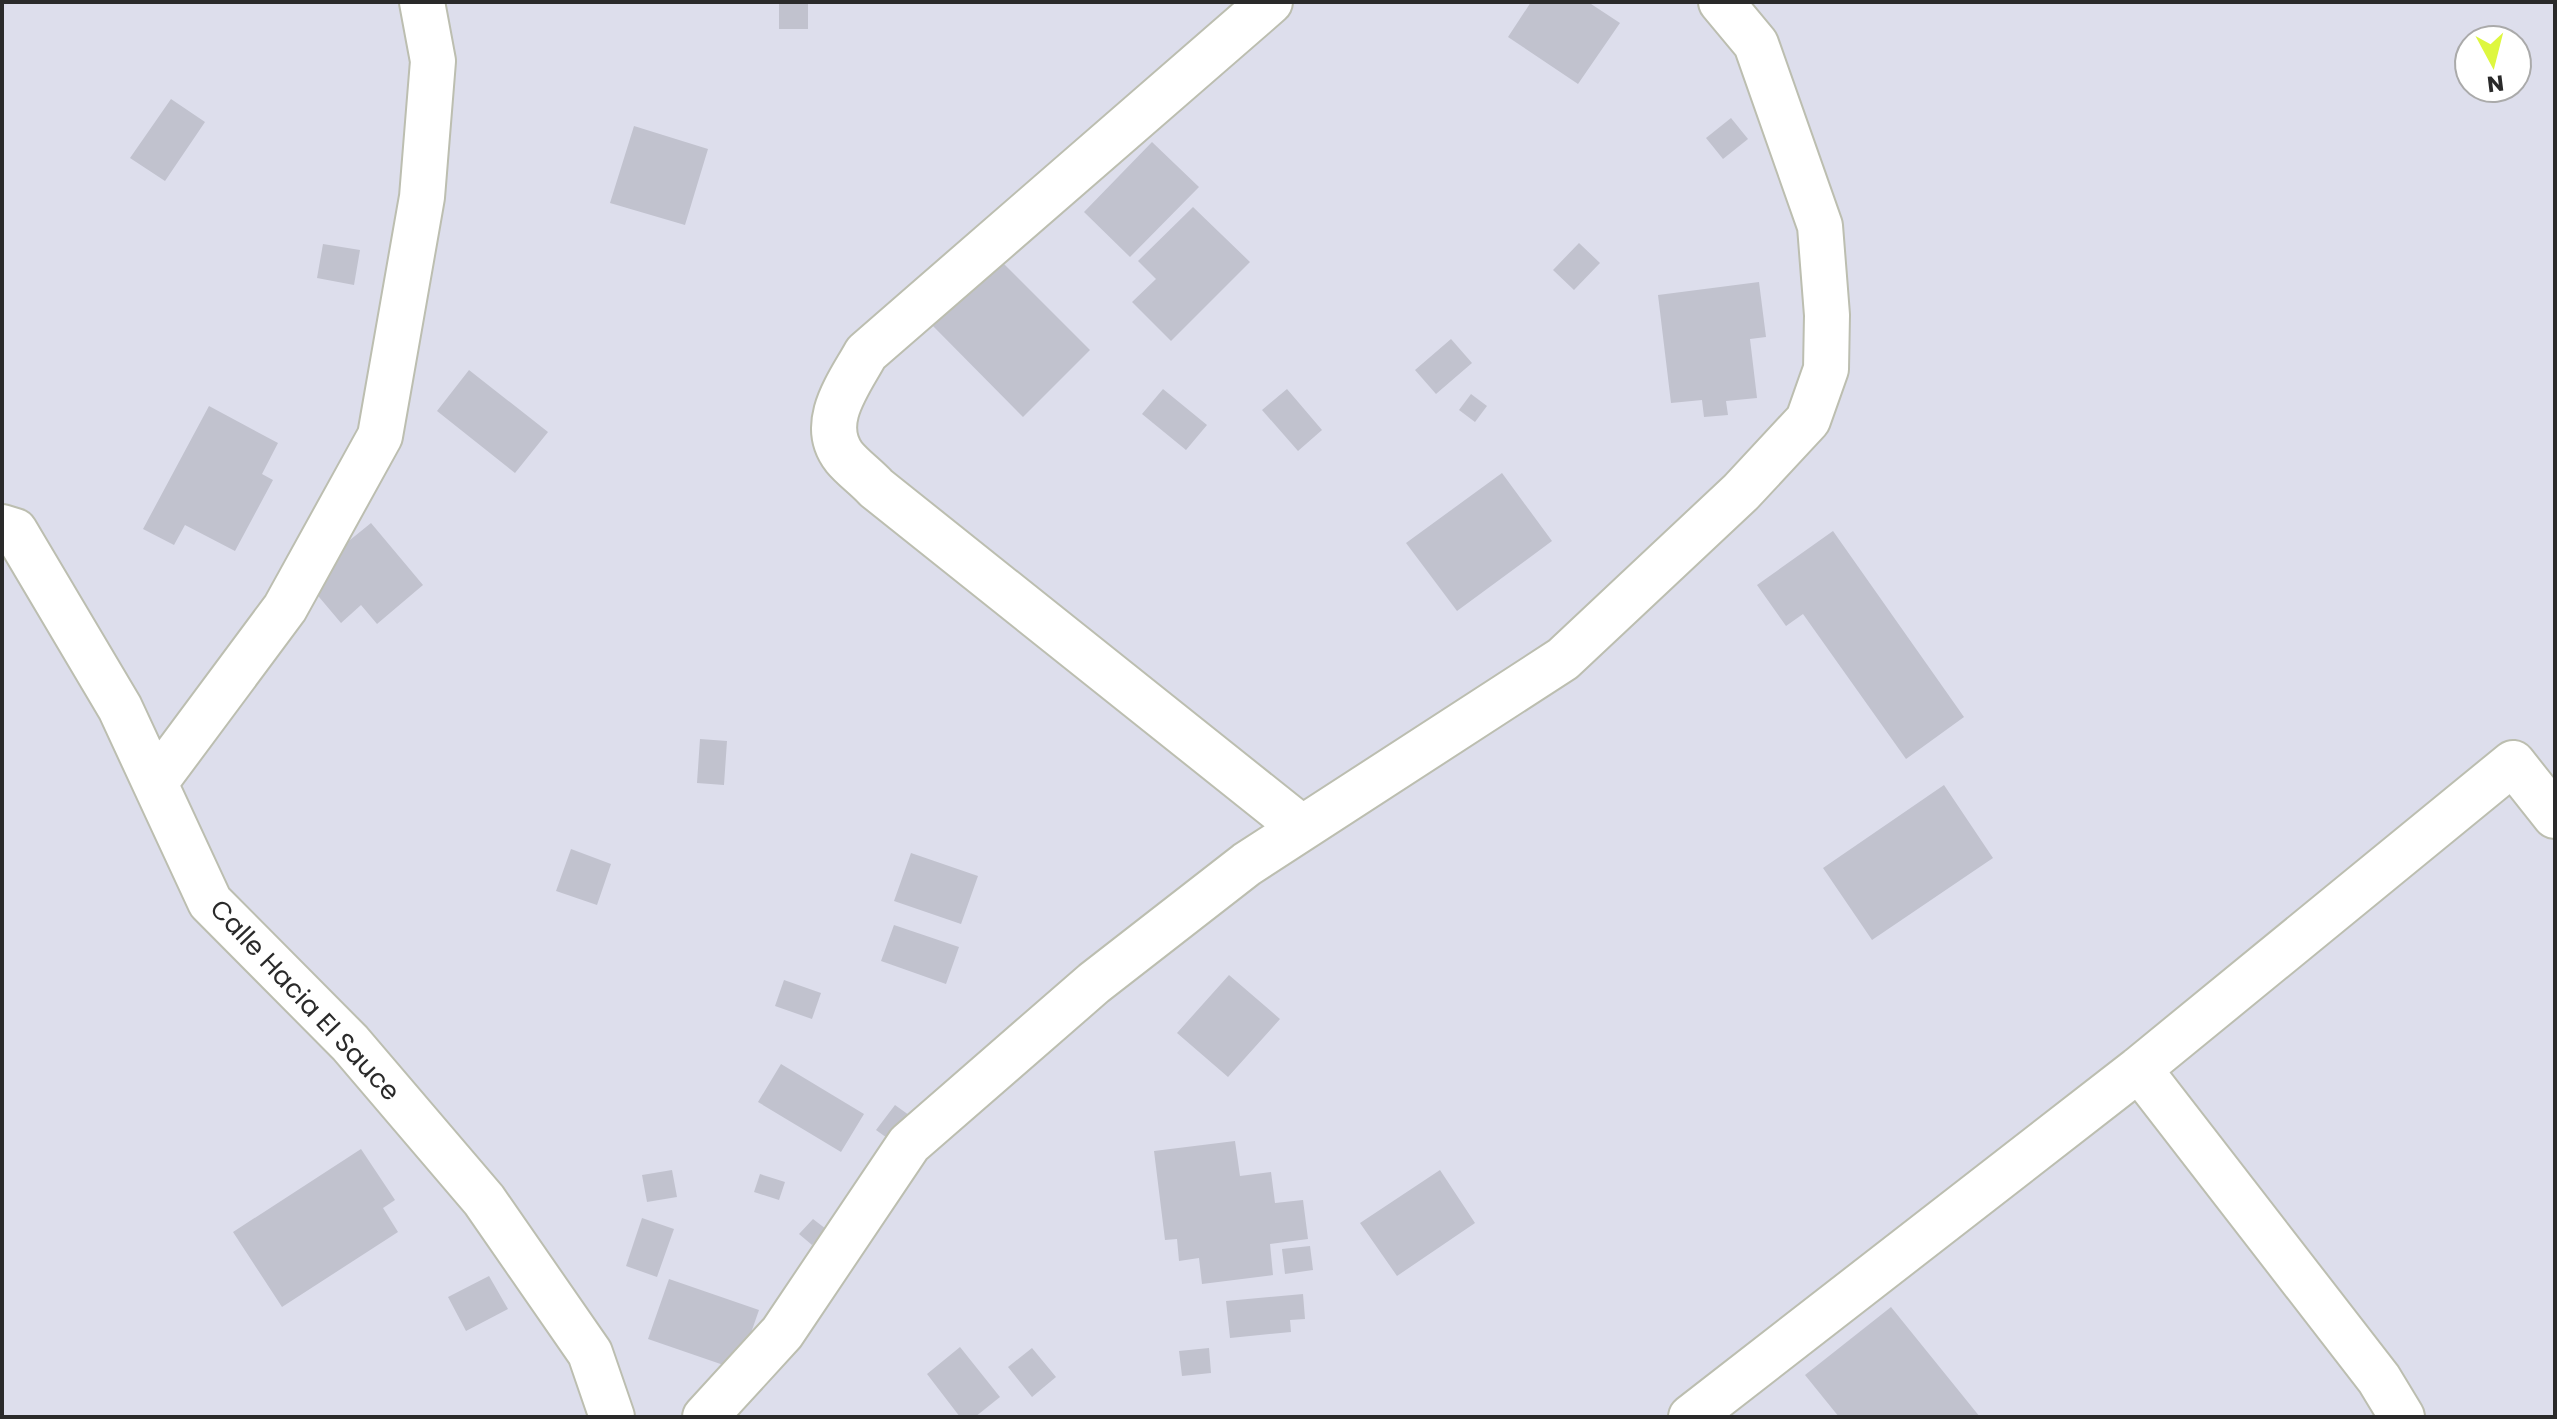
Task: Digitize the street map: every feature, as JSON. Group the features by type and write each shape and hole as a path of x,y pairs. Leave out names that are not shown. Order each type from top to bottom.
{"street":[{"path":"155,783 285,608 380,436 422,197 433,61 422,2"},
{"path":"1270,2 866,353 837,404 833,436 844,457 876,488 1302,828"},
{"path":"705,1417 782,1333 909,1144 1094,983 1247,864 1563,659 1741,492 1808,420 1826,369 1827,315 1820,226 1756,44 1721,2"},
{"name":"Calle Hacia El Sauce","path":"2,527 15,531 120,708 210,902 350,1043 484,1200 590,1353 612,1417"},
{"path":"1691,1417 2139,1069 2513,763 2555,816"},
{"path":"2139,1069 2379,1379 2402,1417"}],"building":[{"path":"779,2 808,2 808,29 779,29"},
{"path":"1531,2 1588,2 1620,23 1578,84 1508,37"},
{"path":"171,99 205,122 165,181 130,158"},
{"path":"1731,118 1748,139 1723,159 1706,138"},
{"path":"634,126 708,149 685,225 610,203"},
{"path":"1152,142 1199,187 1130,257 1084,212"},
{"path":"1193,207 1250,262 1171,341 1132,302 1156,279 1138,261"},
{"path":"1579,243 1600,263 1574,290 1553,270"},
{"path":"323,244 360,250 354,285 317,278"},
{"path":"999,259 1090,350 1023,417 932,325"},
{"path":"1759,282 1766,337 1750,339 1757,398 1726,401 1728,415 1704,417 1702,400 1671,403 1658,295"},
{"path":"1451,339 1472,363 1436,394 1415,370"},
{"path":"469,370 548,432 515,473 437,411"},
{"path":"1163,389 1207,425 1186,450 1142,414"},
{"path":"1287,389 1322,430 1298,451 1262,410"},
{"path":"1471,394 1487,406 1475,422 1459,410"},
{"path":"209,406 278,443 262,474 273,480 235,551 185,525 174,545 143,529"},
{"path":"1502,473 1552,541 1457,611 1406,543"},
{"path":"371,523 423,585 377,624 361,605 341,623 303,578"},
{"path":"1833,531 1964,717 1906,759 1803,614 1786,626 1757,585"},
{"path":"700,739 727,741 724,785 697,783"},
{"path":"1944,785 1993,858 1872,940 1823,868"},
{"path":"571,849 611,864 597,905 556,891"},
{"path":"911,853 978,876 961,924 894,901"},
{"path":"894,925 959,947 946,984 881,961"},
{"path":"1229,975 1280,1019 1228,1077 1177,1033"},
{"path":"784,980 821,993 812,1019 775,1006"},
{"path":"781,1064 864,1114 841,1152 758,1102"},
{"path":"895,1105 920,1123 901,1148 876,1130"},
{"path":"1235,1141 1240,1176 1271,1172 1275,1203 1303,1200 1308,1239 1270,1244 1273,1275 1202,1284 1199,1258 1179,1261 1177,1239 1165,1240 1154,1151"},
{"path":"361,1149 395,1200 383,1208 398,1232 282,1307 233,1232"},
{"path":"672,1170 677,1197 647,1202 642,1175"},
{"path":"1440,1170 1475,1223 1397,1276 1360,1223"},
{"path":"760,1174 785,1182 779,1200 754,1192"},
{"path":"642,1218 674,1229 657,1277 626,1266"},
{"path":"813,1219 826,1229 812,1245 799,1234"},
{"path":"1310,1246 1313,1270 1285,1274 1282,1249"},
{"path":"489,1276 508,1309 466,1331 448,1297"},
{"path":"669,1279 759,1310 738,1370 648,1339"},
{"path":"1303,1294 1305,1319 1290,1320 1291,1332 1230,1338 1226,1301"},
{"path":"1891,1307 1980,1417 1839,1417 1805,1375"},
{"path":"960,1347 1000,1397 975,1417 960,1417 927,1374"},
{"path":"1032,1348 1056,1377 1032,1397 1008,1367"},
{"path":"1209,1348 1211,1373 1182,1376 1179,1351"}]}
